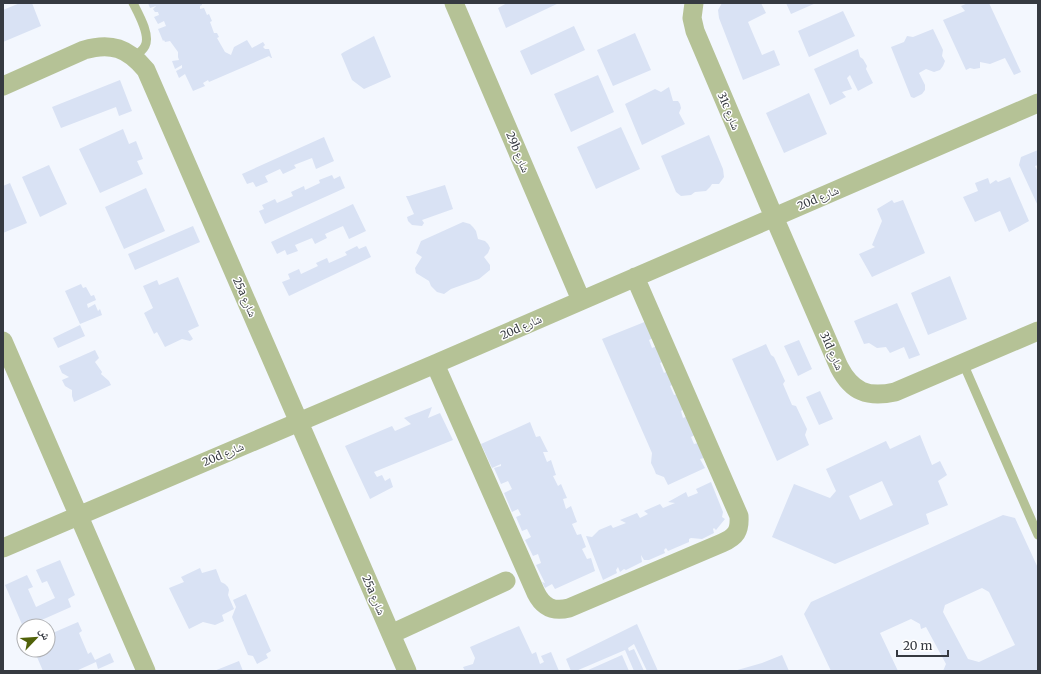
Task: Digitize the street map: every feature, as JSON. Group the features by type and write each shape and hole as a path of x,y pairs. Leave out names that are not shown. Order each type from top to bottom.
{"street":[{"name":"29b شارع","path":"454,3 581,300"},
{"name":"31c شارع","path":"694,3 692,18 695,31 774,218"},
{"name":"25a شارع","path":"3,86 95,46 118,48 129,53 139,61 146,70 407,671"},
{"name":"20d شارع","path":"3,548 435,364 1038,103"},
{"name":"31d شارع","path":"774,218 844,377 852,385 862,391 884,395 895,392 1038,331"},
{"path":"435,364 539,600 545,606 552,609 561,610 569,608 722,543 730,539 736,533 740,525 740,516 635,277"},
{"path":"3,341 146,671"},
{"path":"391,634 506,581"}],"lane":[{"path":"133,3 145,30 147,39 145,46 134,57"},
{"path":"963,364 1038,534"}],"building":[{"path":"20,3 32,3 41,26 3,42 3,10"},
{"path":"148,3 202,3 200,9 204,8 207,15 209,14 214,33 217,33 219,37 217,38 225,52 231,55 234,47 247,40 252,48 263,42 265,45 263,47 265,49 269,49 272,58 269,56 209,82 208,80 203,83 205,86 193,91 185,74 179,78 176,71 182,68 182,65 175,69 172,61 179,60 178,52 170,41 163,41 158,29 166,26 164,21 158,24 154,17 159,15 158,12 155,12 153,9 156,6 150,8"},
{"path":"507,3 559,3 506,28 498,8"},
{"path":"722,3 761,3 766,13 748,22 762,55 774,50 780,65 743,80 719,18 718,10"},
{"path":"786,3 816,3 791,14"},
{"path":"968,3 989,3 1021,72 1014,75 1005,58 990,64 980,62 980,68 970,68 966,70 943,20 965,11 961,6"},
{"path":"843,11 855,36 809,57 798,31"},
{"path":"574,26 585,50 531,75 520,51"},
{"path":"933,29 943,50 942,56 945,61 940,70 934,72 926,69 919,73 925,85 925,90 922,94 914,98 911,97 891,47 904,42 907,36 913,37"},
{"path":"635,33 651,70 613,86 597,50"},
{"path":"374,36 391,77 364,89 352,80 341,54"},
{"path":"858,49 860,57 867,66 866,69 873,83 858,91 850,75 847,78 852,89 842,92 846,97 830,105 814,69"},
{"path":"598,75 614,112 571,132 554,94"},
{"path":"120,80 132,111 119,116 116,107 61,128 52,107"},
{"path":"669,87 673,101 678,101 680,104 681,108 679,113 685,124 642,145 625,104 655,89 661,92"},
{"path":"809,93 827,134 784,153 766,113"},
{"path":"621,127 640,169 596,189 577,147"},
{"path":"123,129 129,144 136,141 143,159 137,161 143,174 100,193 79,149"},
{"path":"709,135 723,169 724,177 719,184 712,184 706,191 681,196 676,192 661,156"},
{"path":"324,137 334,161 316,169 312,158 294,165 296,168 283,174 280,169 265,176 268,182 256,187 253,182 247,184 242,174"},
{"path":"1038,150 1038,165 1035,166 1038,172 1038,206 1019,165 1021,157"},
{"path":"49,165 67,204 40,217 22,177"},
{"path":"332,175 334,179 340,176 345,188 265,224 259,211 264,209 262,205 275,199 277,203 293,196 291,192 304,186 305,190 320,183 319,180"},
{"path":"1010,177 1029,221 1009,232 1000,211 975,222 963,197 978,191 975,183 988,178 990,184 996,180 998,182"},
{"path":"10,183 27,223 3,233 3,186"},
{"path":"445,185 453,209 422,220 424,223 422,226 412,225 408,221 407,217 414,214 406,196"},
{"path":"146,188 165,231 124,249 105,207"},
{"path":"892,200 894,203 903,200 925,253 872,277 859,254 875,247 872,245 882,221 877,209"},
{"path":"353,204 366,231 349,239 343,226 325,234 327,238 315,244 312,238 295,245 298,251 287,255 285,250 277,254 271,242"},
{"path":"463,222 470,224 476,231 478,239 485,241 488,244 490,248 484,257 490,265 490,270 479,279 451,289 444,294 437,292 431,286 429,281 416,273 415,268 422,257 416,253 421,241"},
{"path":"193,226 200,242 135,270 128,254"},
{"path":"357,246 359,249 366,246 371,257 289,296 282,282 290,279 288,274 299,269 301,274 318,266 316,263 327,258 329,263 347,255 345,252"},
{"path":"950,276 967,319 928,335 911,293"},
{"path":"178,277 199,326 188,331 193,339 190,341 182,339 165,347 157,332 154,334 144,313 153,308 143,286 157,280 159,285"},
{"path":"81,284 83,288 86,287 91,296 94,295 96,300 87,304 88,308 95,304 98,311 100,309 102,315 80,324 65,291"},
{"path":"897,303 920,355 909,359 904,347 890,353 886,347 877,348 869,343 864,344 854,321"},
{"path":"647,321 653,338 649,340 652,348 657,346 663,362 660,363 664,373 668,371 675,384 670,386 674,395 678,394 684,409 681,411 683,418 688,416 695,435 691,437 694,444 698,443 704,458 700,459 705,468 668,485 664,477 656,474 651,463 652,453 602,339"},
{"path":"80,325 85,336 58,348 53,338"},
{"path":"799,340 812,369 798,376 784,346"},
{"path":"766,344 785,381 783,384 792,405 796,406 807,429 805,435 809,445 777,461 732,359"},
{"path":"95,350 99,358 95,362 102,372 101,374 109,381 111,385 74,402 72,390 65,386 62,380 69,377 62,373 59,366"},
{"path":"820,391 833,419 819,425 806,397"},
{"path":"432,407 428,418 440,413 453,440 374,472 377,477 382,475 385,481 390,478 393,487 370,499 345,446 392,426 395,431 411,424 404,418"},
{"path":"530,422 536,437 540,436 548,452 543,452 547,462 551,460 556,475 553,476 558,486 561,484 567,498 563,499 566,509 571,506 577,522 572,524 577,535 581,534 586,547 582,549 587,559 591,558 595,571 555,589 552,584 545,588 542,582 545,583 536,565 541,563 538,554 533,556 525,540 531,537 527,529 522,531 516,517 521,515 518,509 512,512 504,493 512,489 508,481 501,484 494,468 501,466 501,464 492,468 481,444"},
{"path":"920,435 932,465 940,461 947,475 938,481 948,505 926,514 929,524 835,564 772,537 794,484 830,498 836,491 826,469 886,441 890,449","holes":["882,481 893,505 860,520 849,496"]},
{"path":"711,482 723,512 722,517 725,519 716,530 714,528 713,529 714,533 702,539 691,538 689,539 689,542 668,551 666,548 664,550 665,553 649,560 644,560 641,555 642,562 620,572 618,567 616,570 617,573 603,580 586,536 592,537 599,530 611,525 613,528 626,523 620,520 637,513 640,518 648,514 644,511 660,504 663,508 675,503 668,502 686,492 688,497 698,493 696,489"},
{"path":"1003,515 1015,518 1038,568 1038,671 943,671 946,664 926,627 921,629 920,624 911,619 880,633 898,671 831,671 804,614 811,602","holes":["982,588 989,592 1015,645 979,662 968,659 943,612 945,605"]},
{"path":"60,560 75,595 68,599 71,607 46,618 19,618 5,585 27,575 33,587 28,589 36,607 55,598 47,581 42,583 36,570"},
{"path":"200,568 202,573 216,569 221,582 228,587 228,595 234,609 222,615 224,621 215,625 203,622 189,629 169,588 184,582 181,577"},
{"path":"246,594 271,651 266,654 268,658 257,664 253,656 248,655 232,617 236,607 233,600"},
{"path":"78,622 82,631 79,633 88,654 91,652 95,660 110,653 114,662 98,669 96,662 76,671 43,671 37,658 56,658 56,632"},
{"path":"637,624 658,671 647,671 634,644 628,648 629,651 634,649 644,671 634,671 625,650 576,671 571,671 566,659"},
{"path":"519,626 532,654 536,652 540,664 544,662 541,656 551,652 559,671 465,671 463,667 473,664 475,658 470,647"},
{"path":"622,655 629,671 586,671"},
{"path":"782,655 789,671 734,671 762,663"},
{"path":"239,661 243,671 214,671"}]}
